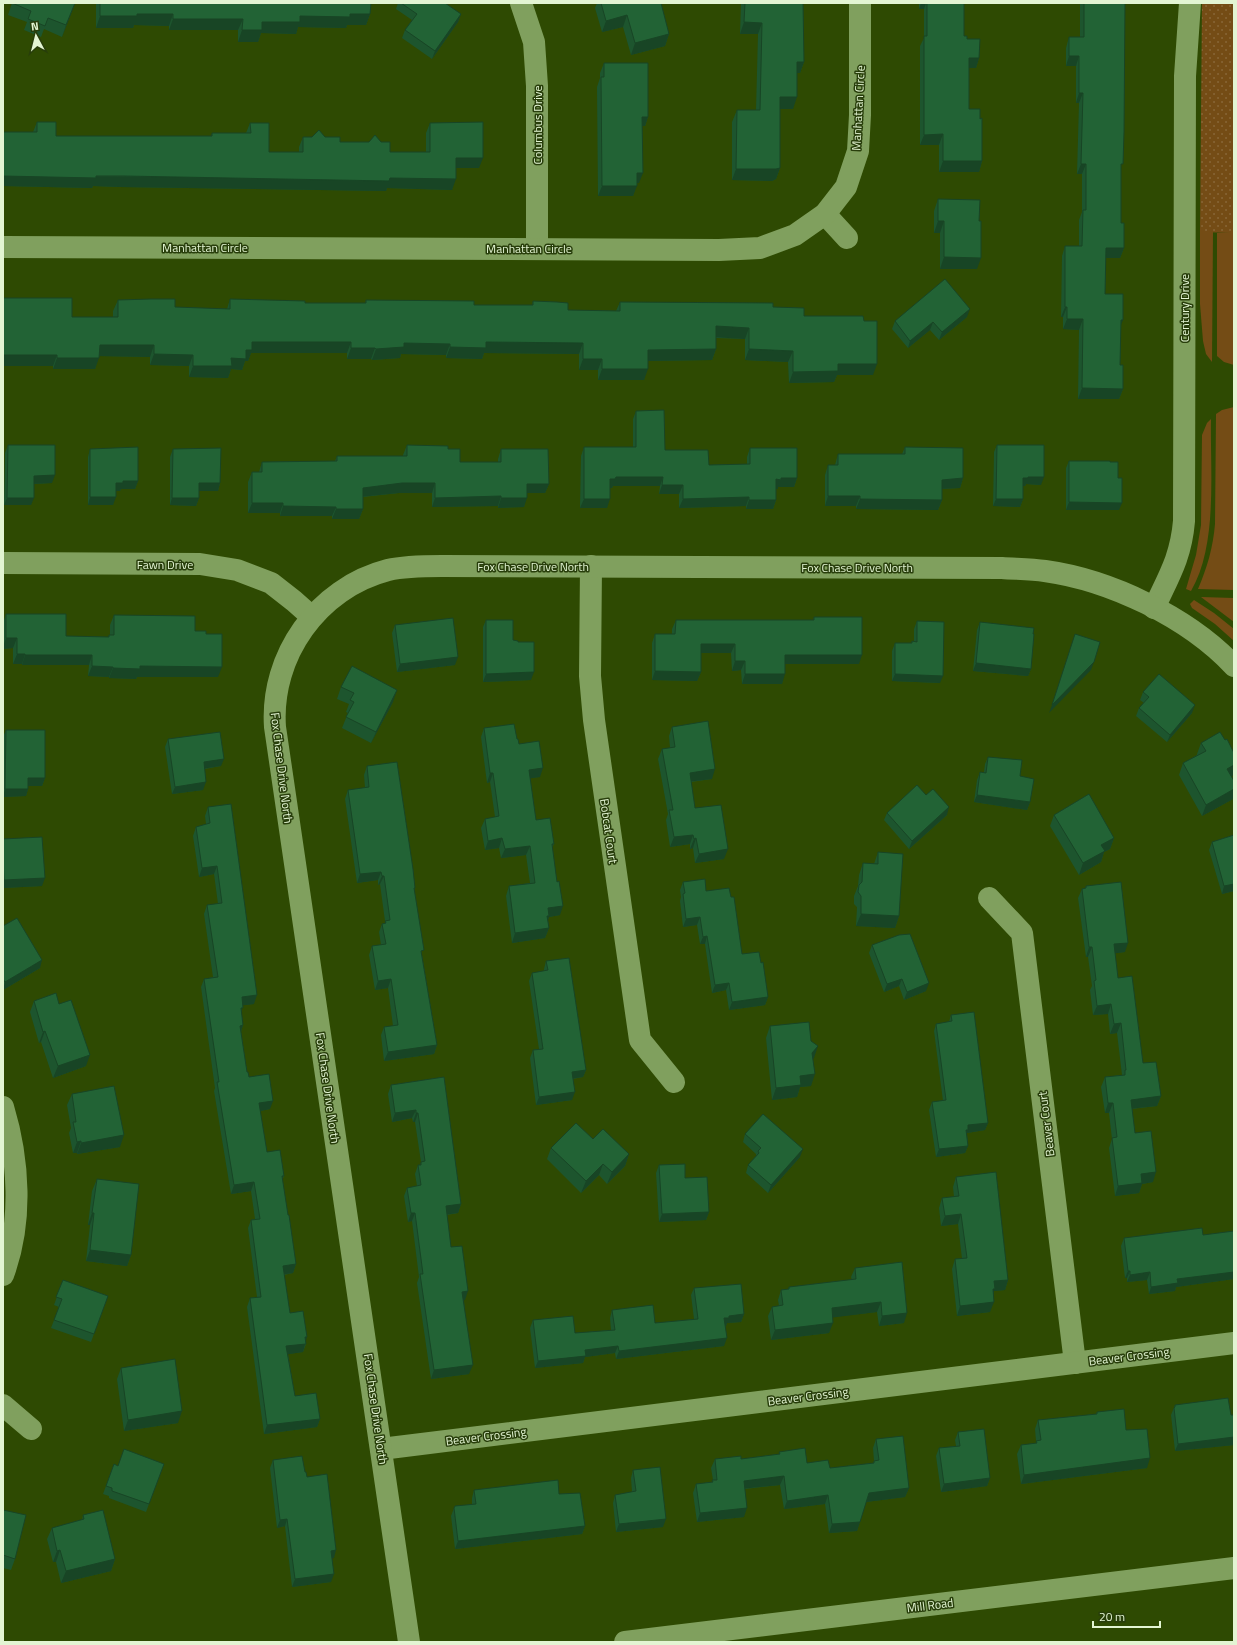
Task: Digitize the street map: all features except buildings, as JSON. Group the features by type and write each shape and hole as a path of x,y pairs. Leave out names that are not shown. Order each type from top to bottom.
{"street":[{"name":"Columbus Drive","path":"521,3 534,42 537,86 537,248"},
{"name":"Manhattan Circle","path":"3,247 537,248 719,250 760,248 795,236 825,214 846,187 858,151 860,114 860,3"},
{"name":"Century Drive","path":"1154,608 1177,562 1181,548 1184,521 1185,76 1190,3"},
{"path":"825,214 847,238"},
{"name":"Fawn Drive","path":"3,564 200,564 237,570 271,583 294,600 312,617"},
{"name":"Fox Chase Drive North","path":"409,1642 275,727 275,704 281,670 295,640 312,617 341,591 356,582 388,570 406,567 591,566 1002,568 1044,571 1084,579 1121,592 1177,620 1226,658 1234,666"},
{"name":"Bobcat Court","path":"591,566 590,676 594,720 640,1040 674,1082"},
{"name":"Beaver Court","path":"989,898 1022,933 1075,1363"},
{"path":"3,1107 11,1133 16,1176 15,1222 3,1275"},
{"name":"Beaver Crossing","path":"381,1448 1234,1343"},
{"path":"3,1405 30,1429"},
{"name":"Mill Road","path":"626,1642 1234,1568"}],"shaded area":[{"path":"1202,3 1234,3 1234,233 1200,232"},
{"path":"1200,232 1213,232 1212,362 1206,354 1203,341 1200,304"},
{"path":"1233,232 1234,365 1224,362 1217,356 1217,233"},
{"path":"1234,407 1234,590 1198,589 1209,558 1215,524 1216,414 1222,410"},
{"path":"1211,419 1211,508 1209,530 1200,573 1191,591 1186,589 1196,555 1201,525 1202,435 1207,423"},
{"path":"1201,597 1234,598 1234,622"},
{"path":"1194,600 1214,613 1234,629 1234,641 1215,624 1192,608 1190,604"}]}
